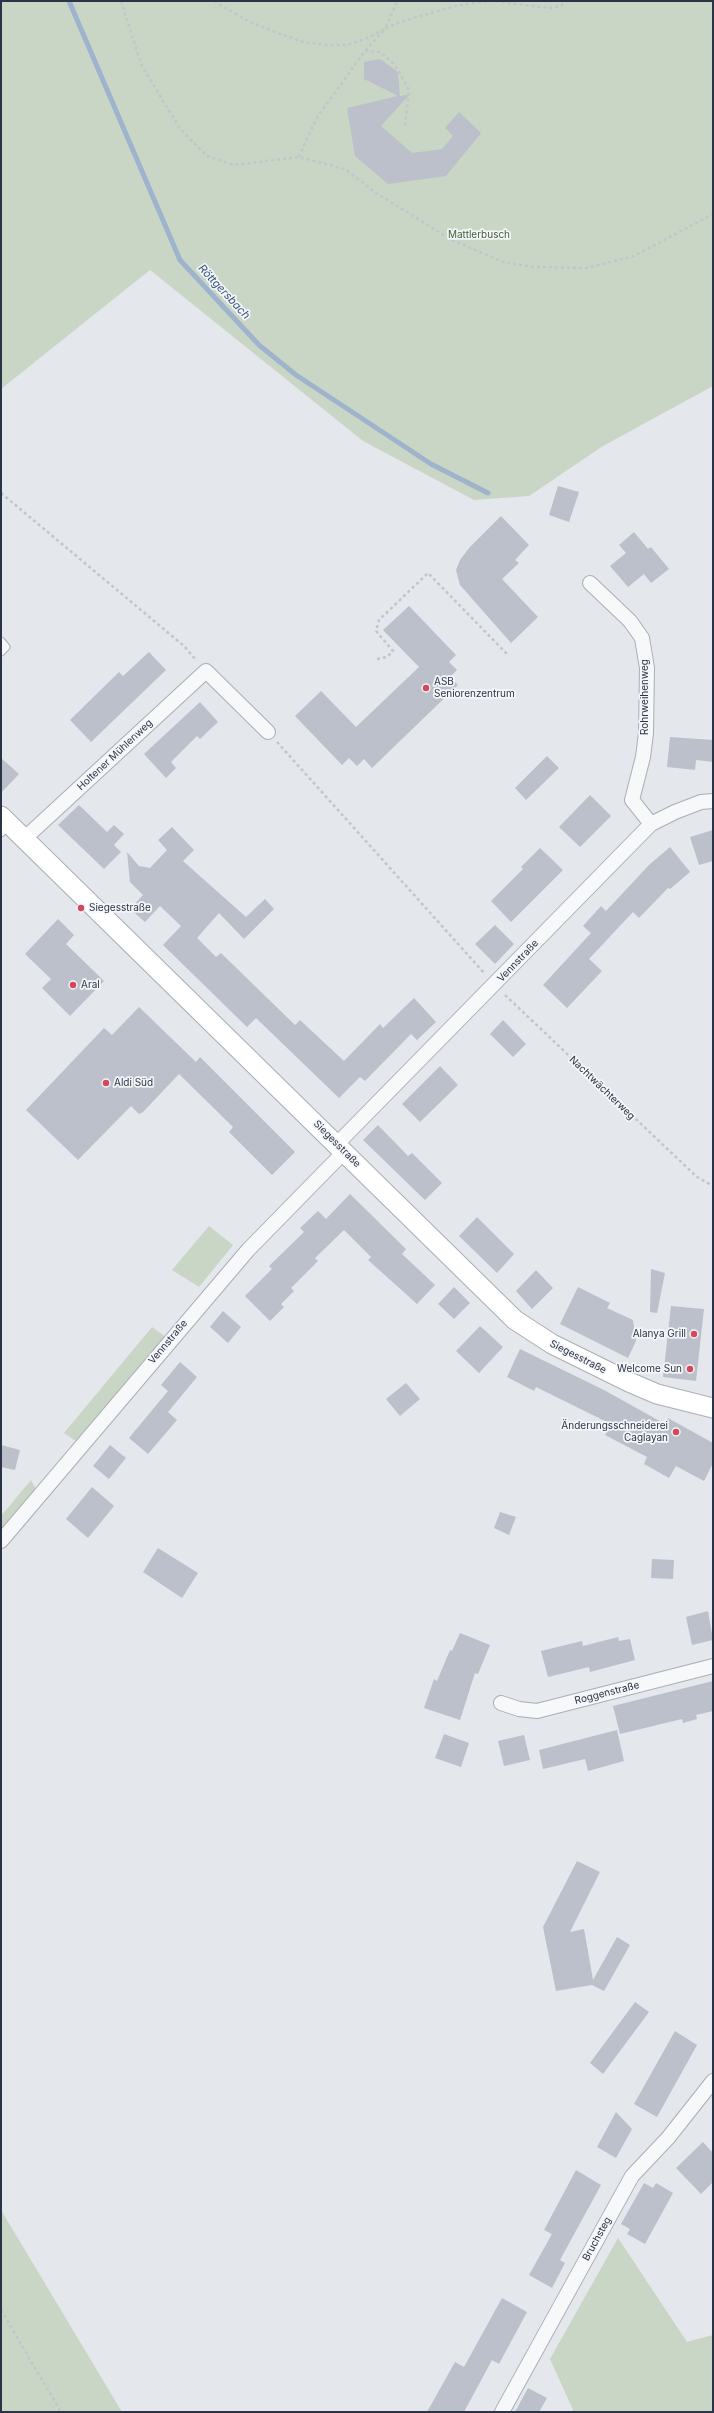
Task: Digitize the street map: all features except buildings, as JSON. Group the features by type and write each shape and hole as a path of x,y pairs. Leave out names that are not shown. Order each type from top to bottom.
{"main road":[{"name":"Siegesstraße","path":"4,824 24,838 341,1148 480,1287 528,1330 577,1357 657,1394 713,1408"}],"street":[{"name":"Rohrweihenweg","path":"590,583 630,621 642,638 647,668 646,733 643,757 632,800 651,824"},
{"path":"206,671 268,732"},
{"name":"Holtener Mühlenweg","path":"24,838 206,671"},
{"name":"Vennstraße","path":"1,1540 248,1250 341,1148 495,985 651,824 675,812 701,802 713,801"},
{"name":"Roggenstraße","path":"501,1703 518,1709 537,1711 713,1666"},
{"name":"Bruchsteg","path":"502,2412 629,2180 694,2107 713,2081"}],"lane":[{"path":"1,641 6,647 1,652"}],"path":[{"path":"121,1 141,64 180,129 207,156 234,165 299,157 345,169 376,193 452,240 503,262 534,267 587,268 634,256 713,214"},
{"path":"214,1 248,21 304,42 347,45 365,39 400,22 458,4 493,1 550,8 560,6 568,1"},
{"path":"299,157 316,119 365,51 385,29 398,1"},
{"path":"365,51 380,52 395,66 409,90 405,126"},
{"path":"1,492 184,646 206,671"},
{"path":"377,659 387,657 393,651 376,631 379,620 428,573 507,654"},
{"name":"Nachtwächterweg","path":"268,732 495,985 697,1177 713,1186"},
{"path":"1,2310 61,2412"}],"green space":[{"name":"Mattlerbusch","path":"1,1 713,1 713,386 603,446 529,496 474,500 363,441 150,270 1,389"},
{"path":"209,1226 233,1245 199,1287 172,1270"},
{"path":"152,1327 167,1338 79,1443 64,1433"},
{"path":"31,1480 38,1493 1,1536 1,1516"},
{"path":"1,2210 122,2412 1,2412"},
{"path":"618,2238 687,2342 713,2335 713,2412 574,2412 550,2359"}],"waterway":[{"name":"Röttgersbach","path":"69,1 180,260 259,345 296,375 431,464 488,493"}],"place":[{"name":"ASB Seniorenzentrum","path":"426,688"},
{"name":"Siegesstraße","path":"81,908"},
{"name":"Aral","path":"73,985"},
{"name":"Aldi Süd","path":"106,1083"},
{"name":"Alanya Grill","path":"694,1334"},
{"name":"Welcome Sun","path":"690,1369"},
{"name":"Änderungsschneiderei Caglayan","path":"676,1432"}]}
